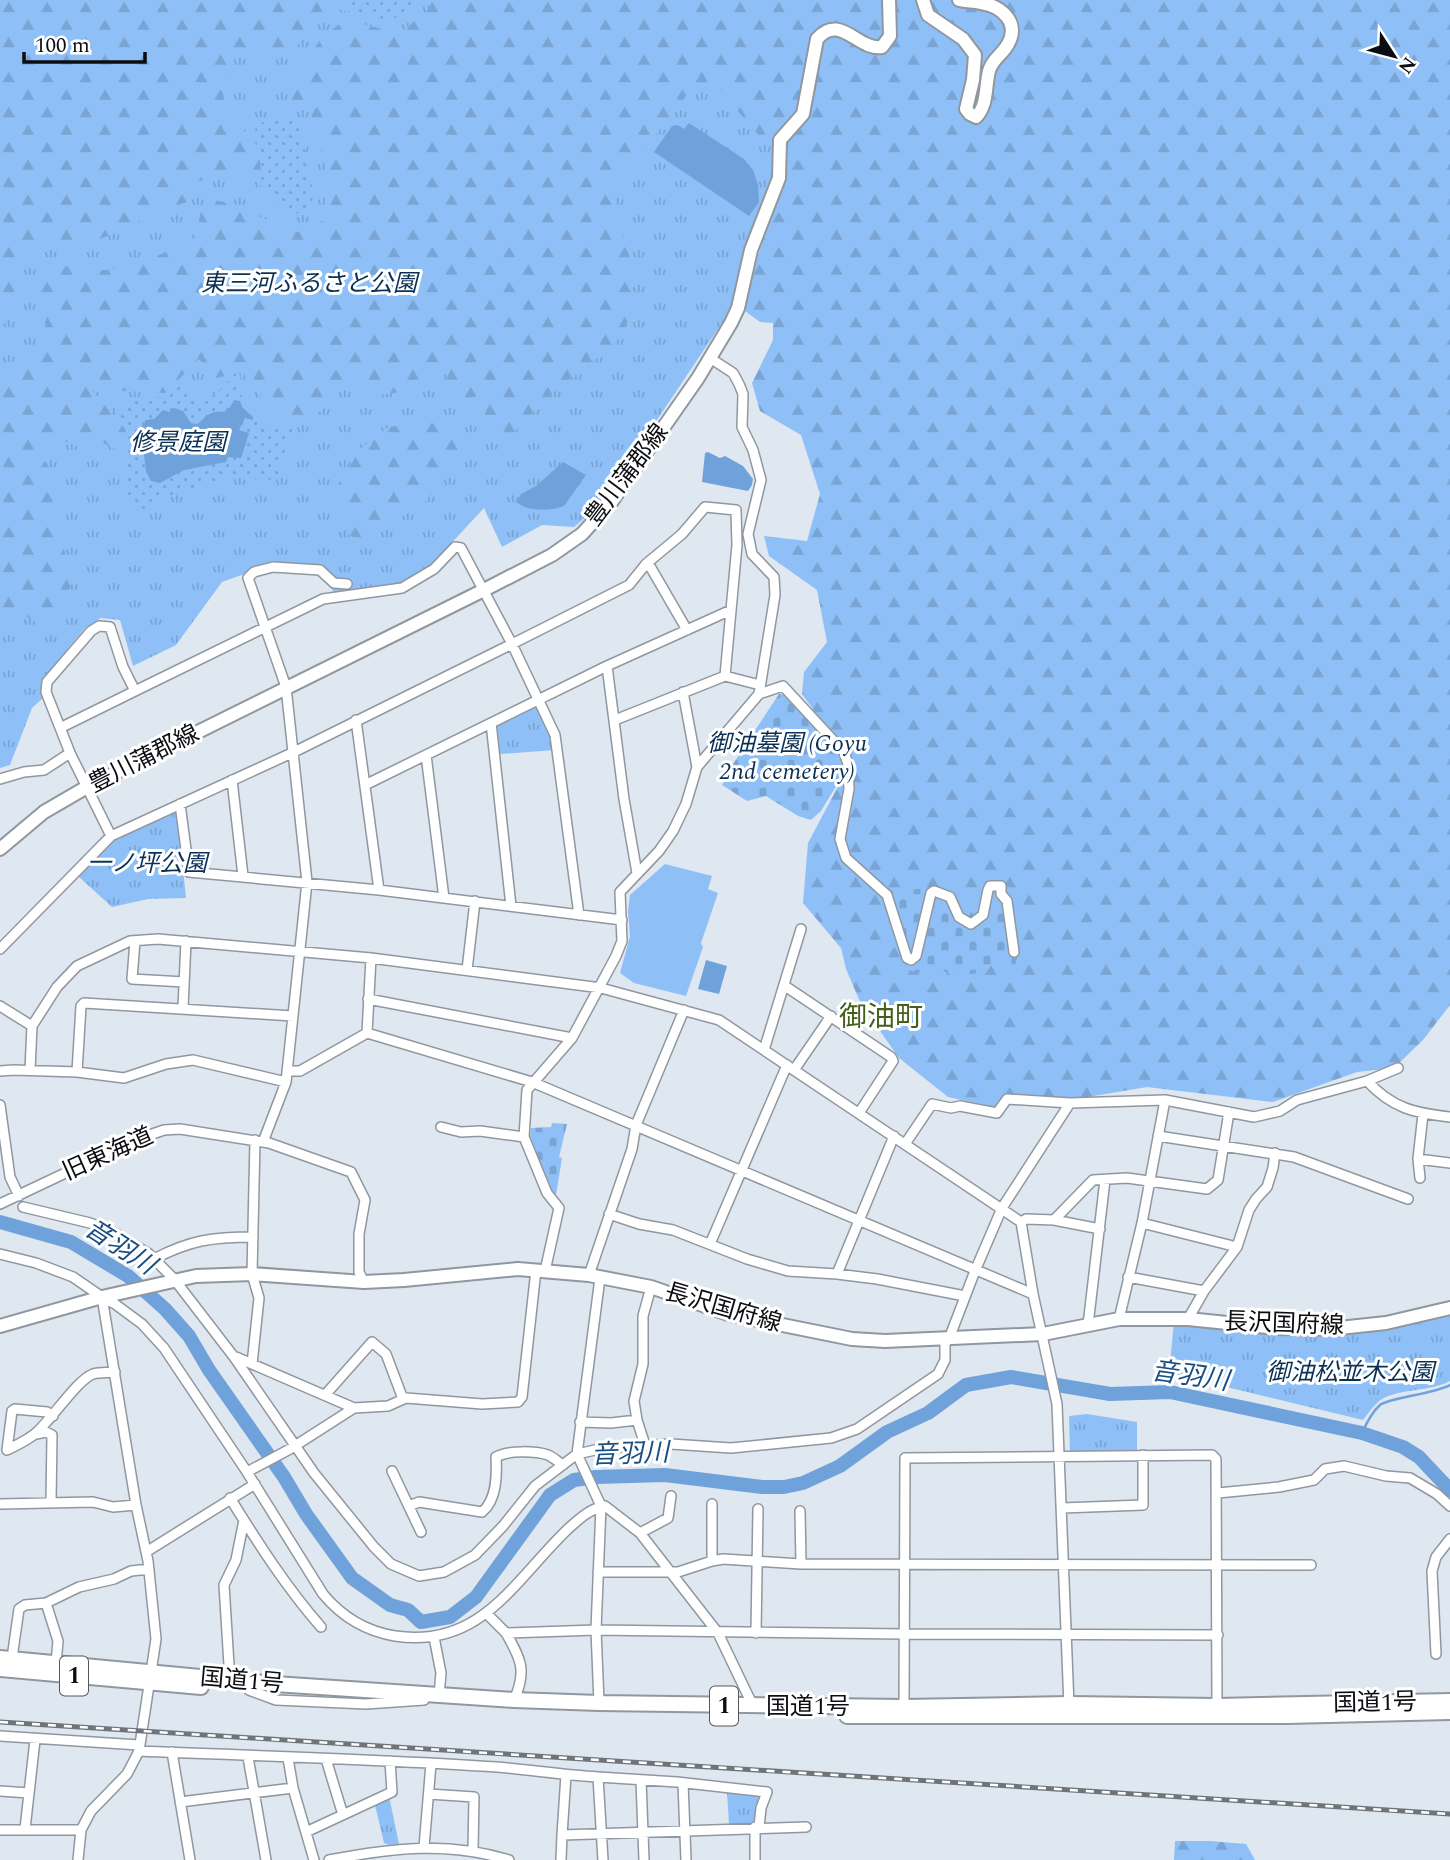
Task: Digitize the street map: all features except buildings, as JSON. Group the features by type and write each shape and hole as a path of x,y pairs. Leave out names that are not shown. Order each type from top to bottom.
{"highway":[{"name":"国道1号","path":"6,1655 150,1678 249,1690 431,1698 1069,1711 1450,1712"},
{"name":"国道1号","path":"0,1669 230,1681 599,1711 905,1718 1217,1706 1450,1701"}],"main road":[{"name":"豊川蒲郡線","path":"0,849 44,812 87,786 484,590 567,546 600,516 726,334 738,308 751,250 779,178 780,140 803,114 817,39 825,31 832,29 843,31 873,48 882,47 890,36 889,0"},
{"path":"923,0 931,19 963,39 972,49 975,67 966,109 976,117 986,93 989,70 1008,45 1012,26 1007,16 992,6 959,0"},
{"name":"長沢国府線","path":"0,1326 106,1296 195,1276 252,1274 364,1282 517,1269 595,1276 652,1287 728,1314 852,1339 884,1341 1043,1334 1119,1319 1188,1319 1276,1328 1330,1329 1387,1323 1450,1308"}],"street":[{"path":"234,1357 354,1408 388,1406 403,1399 428,1398 482,1404 518,1402 522,1397 540,1271 559,1208 547,1193 524,1137 527,1090 572,1038 601,988 622,941 620,892 659,851 673,831 686,804 698,767 760,690 775,595 774,577 752,554 748,534 761,480 743,427 743,394 739,384 733,373 710,358"},
{"path":"0,949 111,836 294,752 629,585 646,564 682,534 705,506 736,510 737,545 725,676"},
{"path":"60,728 323,599 402,588 434,569 455,547 461,548 555,735 579,915"},
{"path":"646,564 651,568 687,630"},
{"path":"252,1364 259,1298 252,1274 259,1141 287,1077 307,882 286,687 248,578 254,572 273,567 320,570 334,583 347,584"},
{"path":"365,785 607,666 731,610"},
{"path":"111,836 70,753 46,692 47,682 91,631 99,626 110,626 123,667 135,691"},
{"path":"607,666 624,799 637,873"},
{"path":"615,720 725,676 760,690 783,686 844,752 848,764 849,789 841,847 846,858 887,895 908,958 911,960 916,956 934,891 950,897 959,917 971,924 983,915 988,890 990,886 997,884 1001,886 1001,894 1007,901 1014,952"},
{"path":"683,692 698,767"},
{"path":"356,720 379,890"},
{"path":"491,723 510,906"},
{"path":"0,779 44,770 70,753"},
{"path":"426,755 444,898"},
{"path":"232,780 243,876"},
{"path":"180,804 189,872 307,882 622,920"},
{"path":"467,970 475,901"},
{"path":"764,1050 801,929"},
{"path":"30,1070 32,1026 57,987 77,966 105,951 135,941 158,939 302,950 601,988 719,1020 1021,1222 1033,1294 1057,1404 1069,1711"},
{"path":"135,941 132,979 184,982"},
{"path":"183,1008 186,941"},
{"path":"367,1033 371,958"},
{"path":"785,986 891,1057 893,1061 859,1113"},
{"path":"368,999 572,1038"},
{"path":"77,1072 81,1006 85,1003 293,1016"},
{"path":"0,1006 32,1026"},
{"path":"599,1703 596,1630 600,1504 578,1457 595,1276 609,1214 632,1149 636,1125 684,1010"},
{"path":"710,1244 741,1170 791,1068 831,1016"},
{"path":"0,1072 77,1072 124,1078 166,1064 193,1060 287,1077 367,1033 532,1082 1033,1294"},
{"path":"905,1144 932,1104 997,1112 1007,1099 1070,1103 1165,1100 1254,1117 1280,1111 1297,1100 1367,1081 1398,1068"},
{"path":"1367,1081 1387,1100 1423,1114 1450,1117"},
{"path":"1119,1319 1142,1223 1165,1100"},
{"path":"23,1208 90,1223 132,1243 154,1259 234,1357 293,1447 374,1548 391,1564 419,1576 444,1572 475,1555 535,1486 578,1457 604,1448 671,1444 731,1448 831,1438 857,1429 938,1374 945,1360 945,1344 1002,1208 1070,1103"},
{"path":"0,1105 10,1177 19,1196"},
{"path":"1054,1220 1093,1180 1127,1178 1207,1189 1218,1180 1229,1112"},
{"path":"1420,1178 1418,1159 1423,1114"},
{"path":"441,1127 461,1132 480,1131 524,1137"},
{"name":"旧東海道","path":"0,1204 135,1140 164,1130 180,1129 259,1141 351,1172 365,1200 359,1234 359,1272 364,1282"},
{"path":"837,1274 894,1136"},
{"path":"1158,1136 1294,1157 1408,1199"},
{"path":"1188,1319 1204,1291 1237,1247 1249,1210 1267,1187 1275,1153"},
{"path":"1418,1159 1450,1163"},
{"path":"1088,1325 1105,1181"},
{"path":"609,1214 639,1224 673,1230 788,1272 837,1274 927,1287 965,1296"},
{"path":"1021,1222 1026,1219 1054,1220 1100,1228"},
{"path":"1142,1223 1237,1247"},
{"path":"154,1259 189,1242 253,1237"},
{"path":"0,1254 36,1263 73,1277 106,1296 142,1324 164,1348 249,1471 323,1594 337,1611 374,1632 406,1637 434,1637 455,1630 486,1613 504,1600 552,1544 600,1504"},
{"path":"1128,1277 1204,1291"},
{"path":"645,1445 637,1420 635,1401 643,1364 643,1316 652,1287"},
{"path":"78,1860 81,1830 91,1811 127,1774 139,1748 156,1639 149,1569 136,1505 106,1296"},
{"path":"325,1395 372,1342 386,1354 403,1399"},
{"path":"0,1457 34,1434 86,1378 95,1374 116,1372"},
{"path":"249,1471 354,1408"},
{"path":"8,1450 12,1411 47,1412 53,1416"},
{"path":"580,1422 637,1420"},
{"path":"34,1434 46,1432 52,1435 51,1502"},
{"path":"409,1506 419,1503 482,1512 487,1508 497,1480 496,1457 501,1454 527,1452 549,1455 563,1465"},
{"path":"1062,1508 1143,1505 1143,1455"},
{"path":"904,1707 905,1458 1143,1455 1212,1455 1216,1459 1217,1706"},
{"path":"1218,1493 1279,1487 1314,1480 1325,1469 1344,1465 1385,1476 1410,1478 1437,1494 1450,1506"},
{"path":"392,1471 421,1532"},
{"path":"146,1552 255,1483"},
{"path":"640,1533 668,1518 671,1496"},
{"path":"230,1498 299,1603 321,1627"},
{"path":"0,1504 93,1502 113,1507 136,1505"},
{"path":"600,1504 616,1513 640,1533 718,1633 753,1706"},
{"path":"712,1504 712,1560"},
{"path":"757,1633 758,1510"},
{"path":"800,1511 801,1564"},
{"path":"230,1681 224,1585 236,1560 243,1520"},
{"path":"1436,1654 1432,1571 1436,1557 1450,1539"},
{"path":"598,1572 678,1572 712,1560 904,1565 1311,1565"},
{"path":"6,1655 19,1609 25,1605 46,1603 79,1587 114,1579 131,1571 149,1569"},
{"path":"46,1603 58,1641 56,1664"},
{"path":"486,1613 506,1633 517,1653 523,1672 514,1700"},
{"path":"506,1633 596,1630 1218,1635"},
{"path":"431,1698 441,1673 434,1637"},
{"path":"0,1736 248,1757 390,1761 501,1768 767,1792 757,1827 755,1860"},
{"path":"25,1829 35,1740"},
{"path":"172,1752 190,1860"},
{"path":"248,1757 266,1860"},
{"path":"288,1758 293,1788 314,1860"},
{"path":"326,1759 343,1815"},
{"path":"306,1832 392,1792 390,1761"},
{"path":"424,1847 431,1764"},
{"path":"561,1860 566,1775"},
{"path":"598,1777 603,1860"},
{"path":"641,1780 644,1860"},
{"path":"683,1783 686,1860"},
{"path":"180,1802 293,1788"},
{"path":"0,1791 29,1793"},
{"path":"429,1794 474,1797 473,1850"},
{"path":"562,1835 806,1827"},
{"path":"0,1830 81,1830"},
{"path":"329,1860 424,1847 473,1850 509,1860"}],"green space":[{"name":"東三河ふるさと公園","path":"0,0 886,0 773,150 775,164 771,181 730,311 599,506 574,527 542,525 502,547 484,508 431,565 400,585 334,592 315,569 269,565 222,582 176,645 133,666 120,620 101,618 85,628 41,681 43,698 32,708 10,765 0,768"},
{"path":"0,0 353,0 350,12 335,9 323,16 288,53 275,56 241,54 226,72 223,90 226,109 234,123 255,141 260,158 262,189 254,171 209,177 193,185 189,190 188,202 171,207 161,206 133,226 87,244 51,244 33,253 25,264 13,296 2,302 7,321 0,327"},
{"path":"353,0 414,1 406,14 388,20 350,12"},
{"path":"429,0 1450,0 1450,1005 1423,1040 1394,1068 1357,1072 1273,1102 1147,1087 1076,1099 1005,1094 995,1107 948,1097 899,1058 861,1004 846,969 841,948 803,903 808,843 851,762 802,694 804,672 827,642 817,590 769,556 764,536 807,541 820,494 801,435 760,411 752,383 773,340 773,323 760,322 741,308 782,189 785,159 752,128 723,91 693,87 619,182 616,201 619,222 632,265 633,291 626,329 612,347 557,389 510,436 484,429 486,398 480,393 466,401 454,401 444,367 411,391 376,395 343,383 330,403 318,413 279,422 243,372 216,378 199,359 165,393 91,389 126,430 122,443 124,453 87,435 88,451 62,440 36,446 66,496 55,506 60,529 57,538 68,562 79,577 72,584 51,622 39,625 30,618 0,608 0,364 8,365 42,358 46,319 37,300 37,280 48,267 76,266 104,270 134,267 195,238 201,211 214,200 237,205 285,229 299,232 322,221 326,208 327,181 322,154 311,114 292,102 284,77 301,71 321,38 345,20 400,33 430,8"},
{"path":"279,116 292,121 298,127 305,149 313,193 312,201 300,213 284,209 262,189 260,158 254,139 256,126"},
{"name":"修景庭園","path":"237,371 245,408 271,426 282,429 295,427 276,480 227,477 180,492 139,511 127,500 127,447 130,430 115,412 139,397 167,396 179,384 196,399 208,398 219,391"},
{"path":"424,419 447,433 460,455 426,501 370,538 358,539 349,535 347,518 329,504 331,496 361,448 387,428"},
{"name":"御油墓園 (Goyu 2nd cemetery)","path":"779,694 787,695 842,756 846,770 821,811 811,820 798,816 766,796 747,801 722,785"},
{"path":"537,704 553,735 555,750 500,754 497,723"},
{"name":"一ノ坪公園","path":"177,810 186,898 148,899 112,907 78,876 116,839"},
{"path":"665,864 712,876 708,889 718,893 686,996 634,983 620,973 630,936 630,895"},
{"path":"989,886 1004,893 1011,904 1017,958 1015,965 1009,966 995,960 986,973 951,975 939,968 916,973 905,967 890,891 933,888 954,896 961,914 972,920 980,915"},
{"path":"552,1123 567,1124 559,1157 562,1158 556,1195 551,1189 530,1136 531,1128 551,1127"},
{"name":"御油松並木公園","path":"1450,1311 1450,1381 1382,1399 1363,1420 1169,1373 1174,1322 1271,1335 1310,1337 1375,1330"},
{"path":"1087,1414 1137,1422 1137,1453 1070,1454 1069,1416"},
{"path":"727,1791 764,1795 757,1823 729,1825"},
{"path":"389,1796 399,1844 384,1843 375,1805"},
{"path":"1175,1841 1246,1844 1255,1860 1174,1860"}],"shaded area":[{"path":"689,123 744,159 753,170 758,185 759,202 749,216 654,152 672,126 678,125 684,129"},
{"path":"234,400 240,401 242,407 253,417 253,420 245,418 239,430 249,433 241,458 228,457 226,462 184,470 160,483 151,481 146,472 144,454 134,440 146,420 154,419 163,410 169,412 174,408 183,411 191,423 198,424 208,415 228,409","holes":["178,432 188,437 187,449 181,455 164,453 159,446 164,438 172,433"]},
{"path":"705,453 720,458 725,456 743,466 753,479 748,491 702,482"},
{"path":"563,462 586,475 564,506 539,510 526,508 517,502 521,494 536,486"},
{"path":"706,960 727,966 719,994 698,989"}],"waterway":[{"name":"音羽川","path":"0,1222 71,1242 128,1276 165,1309 189,1336 209,1370 352,1578 390,1605 408,1610 421,1622 450,1617 476,1597 550,1495 574,1480 665,1475 762,1487 784,1487 803,1483 840,1466 887,1432 928,1413 966,1385 1011,1377 1110,1394 1170,1392 1362,1433 1403,1447 1419,1457 1450,1490"},
{"path":"1362,1433 1372,1415 1385,1402 1450,1385"}],"railway":[{"path":"0,1722 1450,1814"}],"district":[{"name":"御油町","path":"881,1017"}]}
